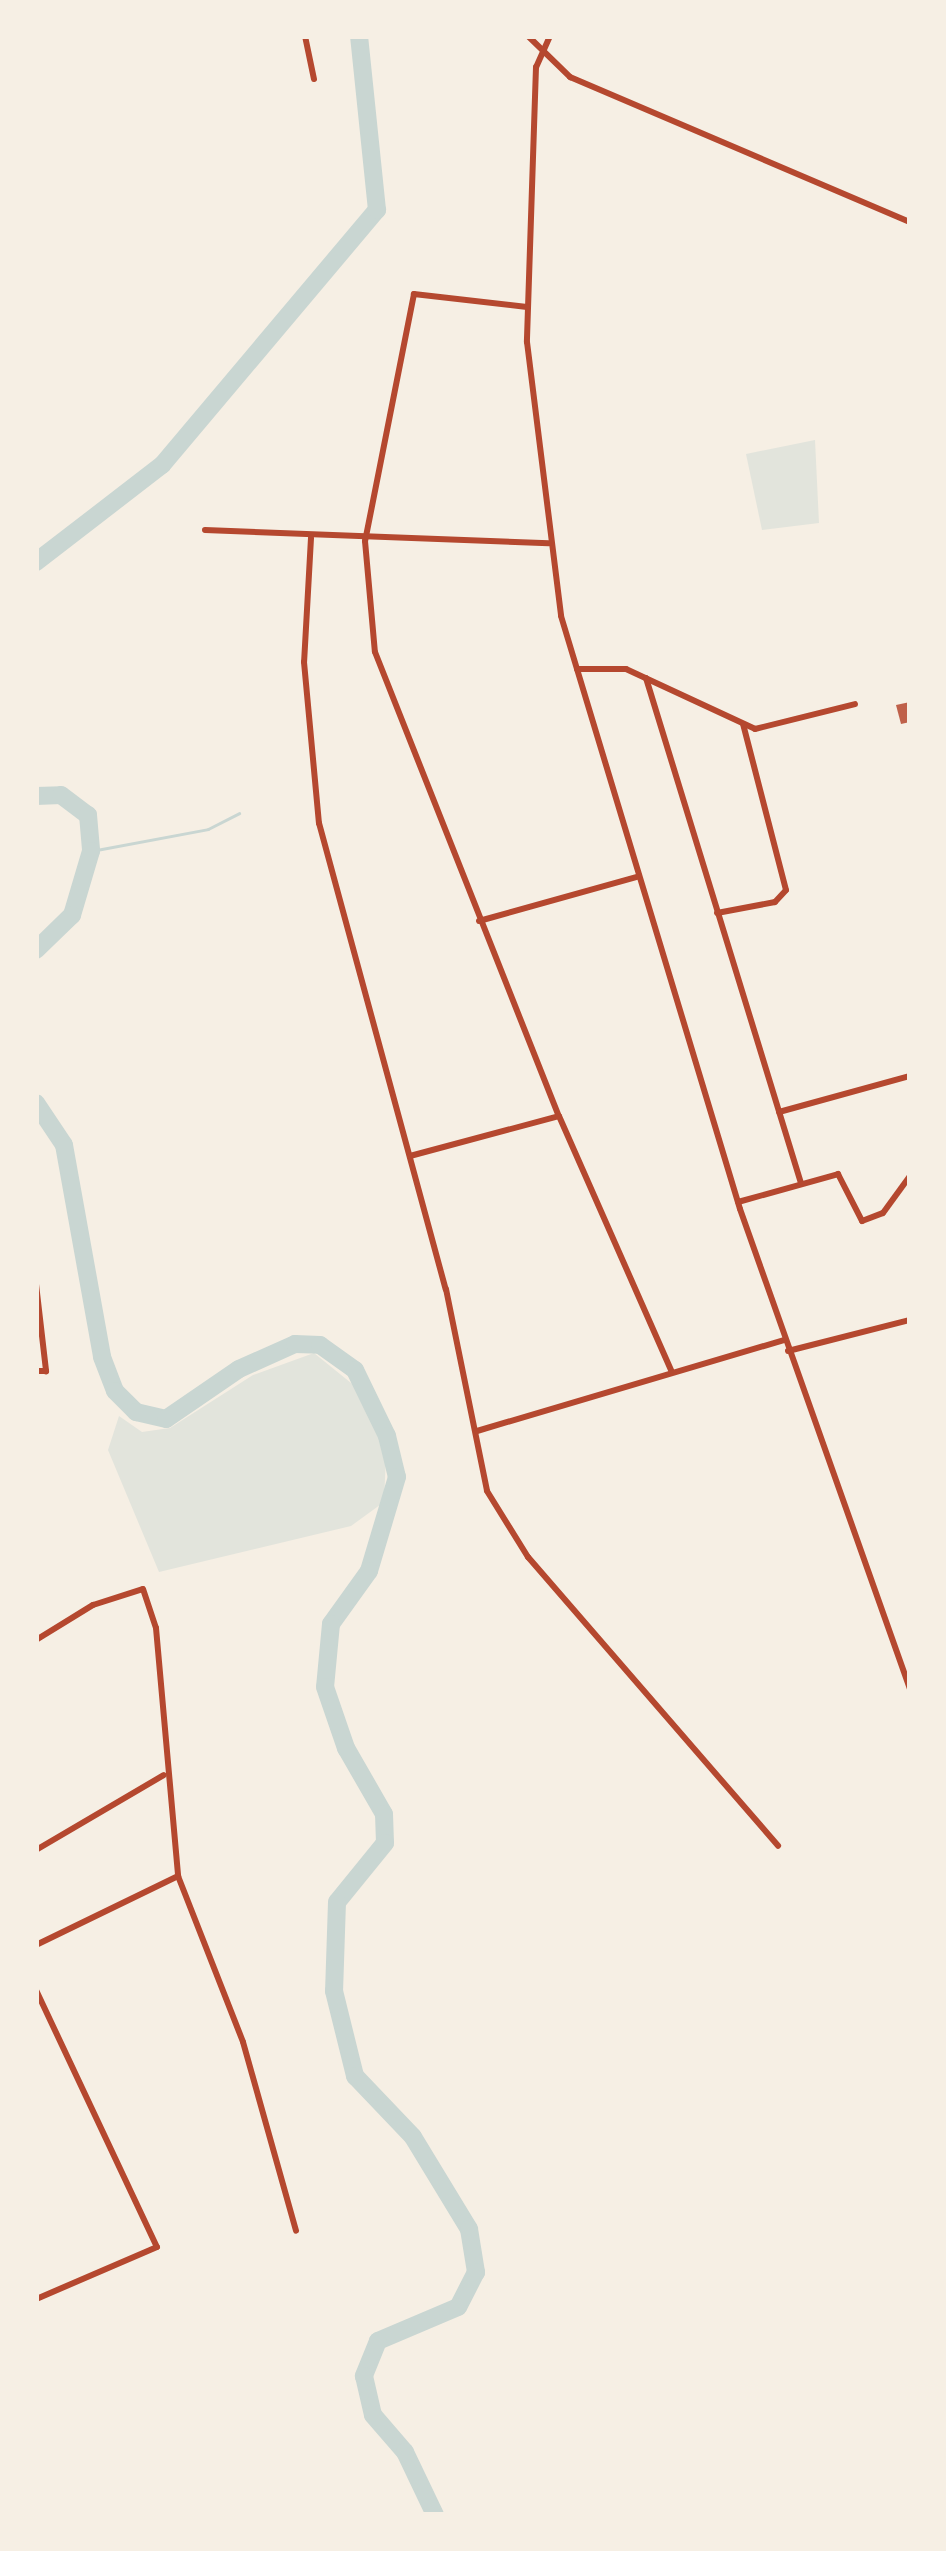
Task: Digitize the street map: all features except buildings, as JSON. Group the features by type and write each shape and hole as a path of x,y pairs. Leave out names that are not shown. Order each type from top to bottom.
{"street":[{"path":"305,36 314,79"},
{"path":"528,36 542,57 570,77 910,222"},
{"path":"550,36 542,57 527,307 549,543 577,669 738,1202 910,1688"},
{"path":"527,307 414,294 364,542 375,652 559,1116 672,1372"},
{"path":"205,530 364,542 549,543"},
{"path":"311,538 304,662 320,823 410,1156 477,1431 487,1491 528,1557 778,1846"},
{"path":"577,669 626,669 755,729 854,704"},
{"path":"646,678 801,1183"},
{"path":"717,913 775,902 787,890 742,721"},
{"path":"479,921 637,877"},
{"path":"779,1112 910,1076"},
{"path":"410,1156 559,1116"},
{"path":"738,1202 842,1175 862,1221 883,1214 910,1176"},
{"path":"36,1285 46,1371 36,1371"},
{"path":"788,1351 910,1320"},
{"path":"477,1431 784,1340"},
{"path":"36,1640 93,1605 143,1589 156,1628 164,1775 178,1876 243,2042 296,2231"},
{"path":"36,1850 164,1775"},
{"path":"36,1945 178,1876"},
{"path":"36,1990 157,2248 36,2300"}],"shaded area":[{"path":"815,440 819,523 762,530 746,454"},
{"path":"314,1353 356,1387 371,1411 386,1455 384,1502 351,1526 159,1572 108,1450 119,1416 142,1432 170,1428 253,1375"}],"waterway":[{"path":"36,562 162,465 377,210 359,36"},
{"path":"36,796 61,795 88,815 91,851 72,915 36,950"},
{"path":"91,851 208,829 239,813"},
{"path":"36,1103 64,1145 102,1357 115,1391 136,1412 166,1419 239,1369 295,1344 320,1345 355,1370 387,1436 397,1477 369,1571 331,1624 325,1687 346,1748 384,1814 385,1843 337,1902 334,1991 355,2076 413,2137 469,2229 476,2272 458,2307 378,2341 364,2376 373,2415 405,2452 435,2515"}]}
